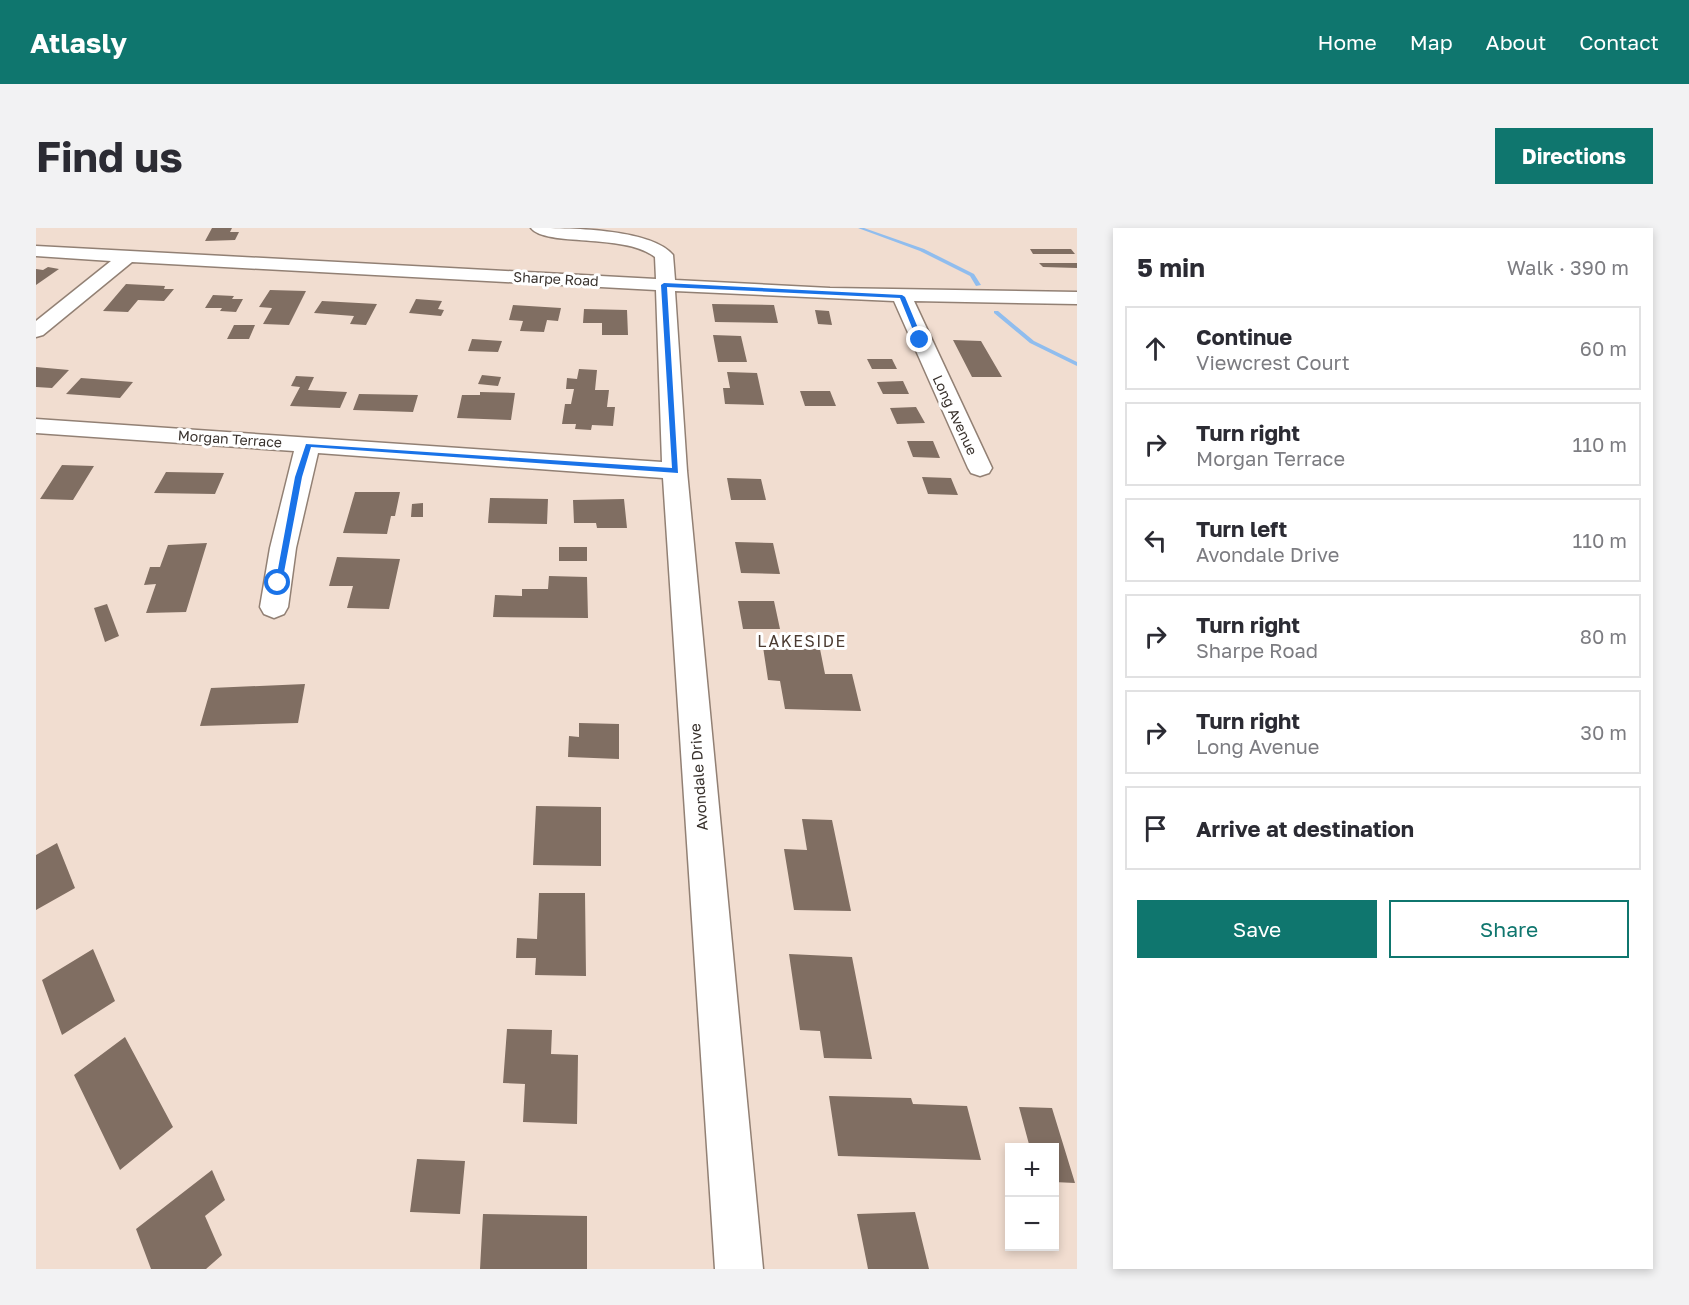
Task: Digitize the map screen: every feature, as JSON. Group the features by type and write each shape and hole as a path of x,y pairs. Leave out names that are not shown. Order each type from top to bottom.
{"street":[{"name":"Avondale Drive","path":"540,228 554,232 649,244 664,255 675,471 739,1269"},
{"name":"Sharpe Road","path":"36,251 902,297 1077,298"},
{"path":"36,331 127,257"},
{"name":"Long Avenue","path":"902,297 980,468"},
{"name":"Morgan Terrace","path":"36,426 675,471"},
{"path":"274,607 283,548 308,445"}],"building":[{"path":"212,228 232,228 230,232 239,232 235,240 205,241"},
{"path":"1030,249 1071,249 1075,254 1033,254"},
{"path":"1039,263 1077,263 1077,268 1043,267"},
{"path":"48,267 59,269 36,285 36,269 43,270"},
{"path":"126,284 165,286 164,289 174,289 164,301 138,300 128,312 103,311"},
{"path":"270,290 306,291 289,325 263,324 272,308 259,307"},
{"path":"213,295 243,299 236,312 220,311 222,308 205,308"},
{"path":"416,299 442,301 438,309 444,310 441,316 409,313"},
{"path":"322,301 377,304 366,325 350,324 354,316 314,313"},
{"path":"712,304 774,305 778,323 715,322"},
{"path":"513,305 561,308 558,321 547,320 544,332 520,331 523,321 509,320"},
{"path":"584,309 627,310 628,335 602,335 602,323 583,323"},
{"path":"815,310 829,311 832,325 818,324"},
{"path":"234,325 255,325 249,339 227,339"},
{"path":"713,335 741,336 747,362 718,362"},
{"path":"472,339 502,341 498,352 468,351"},
{"path":"953,340 981,341 1002,377 972,377"},
{"path":"867,359 892,359 897,369 872,369"},
{"path":"36,367 69,370 52,388 36,387"},
{"path":"579,369 597,370 595,390 609,390 607,407 615,407 613,426 592,425 591,430 575,429 576,424 562,424 565,404 571,404 574,389 566,389 567,378 577,379"},
{"path":"727,372 757,373 764,405 725,404 723,388 730,388"},
{"path":"482,375 501,377 498,386 478,384"},
{"path":"296,376 314,377 308,390 347,392 340,408 290,406 300,387 291,386"},
{"path":"81,378 133,382 120,398 66,394"},
{"path":"903,381 909,394 883,394 877,382"},
{"path":"800,391 830,391 836,406 805,406"},
{"path":"480,392 515,393 511,420 457,418 462,395 480,395"},
{"path":"359,394 418,395 413,412 353,410"},
{"path":"916,407 925,423 897,424 890,408"},
{"path":"907,441 933,441 940,458 913,457"},
{"path":"62,465 94,466 73,500 40,499"},
{"path":"166,472 224,473 215,494 154,493"},
{"path":"922,477 951,478 958,495 928,494"},
{"path":"727,478 761,479 766,500 731,500"},
{"path":"355,492 400,492 395,516 391,516 387,534 343,533"},
{"path":"490,498 548,499 547,524 488,523"},
{"path":"624,499 627,528 597,528 596,523 574,523 573,500"},
{"path":"423,503 423,517 411,517 412,504"},
{"path":"735,542 773,543 780,574 741,573"},
{"path":"207,543 186,612 146,613 156,584 144,585 150,567 160,567 168,545"},
{"path":"559,547 587,547 587,561 559,561"},
{"path":"337,557 400,559 389,609 347,608 353,586 329,586"},
{"path":"549,576 587,577 588,618 493,617 495,595 522,596 522,589 548,589"},
{"path":"738,601 774,601 780,629 743,629"},
{"path":"107,604 119,636 105,642 94,608"},
{"path":"763,647 820,649 825,674 852,674 861,711 785,709 780,681 768,680"},
{"path":"305,684 298,723 200,726 211,688"},
{"path":"579,723 619,724 619,759 568,757 569,736 579,737"},
{"path":"536,806 601,807 601,866 533,865"},
{"path":"802,819 832,820 851,911 794,910 784,849 807,850"},
{"path":"57,843 75,888 36,910 36,855"},
{"path":"539,893 585,893 586,976 535,975 536,958 516,958 517,938 537,939"},
{"path":"93,949 115,1001 62,1035 42,980"},
{"path":"789,954 852,957 872,1059 824,1058 820,1031 800,1030"},
{"path":"507,1029 552,1030 551,1054 578,1055 577,1124 523,1122 525,1084 503,1083"},
{"path":"125,1037 173,1127 120,1170 74,1075"},
{"path":"829,1096 911,1098 913,1104 967,1106 981,1160 838,1156"},
{"path":"1019,1107 1052,1108 1075,1183 1059,1182 1059,1143 1029,1143"},
{"path":"417,1159 465,1161 460,1214 410,1212"},
{"path":"212,1170 225,1200 205,1216 222,1255 206,1269 151,1269 136,1229"},
{"path":"915,1212 929,1269 868,1269 857,1214"},
{"path":"483,1214 587,1216 587,1269 480,1269"}],"waterway":[{"path":"860,228 922,250 972,275 978,285"},
{"path":"996,312 1032,342 1077,364"}],"district":[{"name":"LAKESIDE","path":"802,641"}],"route":[{"path":"278,583 298,477 308,445 675,471 664,285 902,297 920,340"}]}
